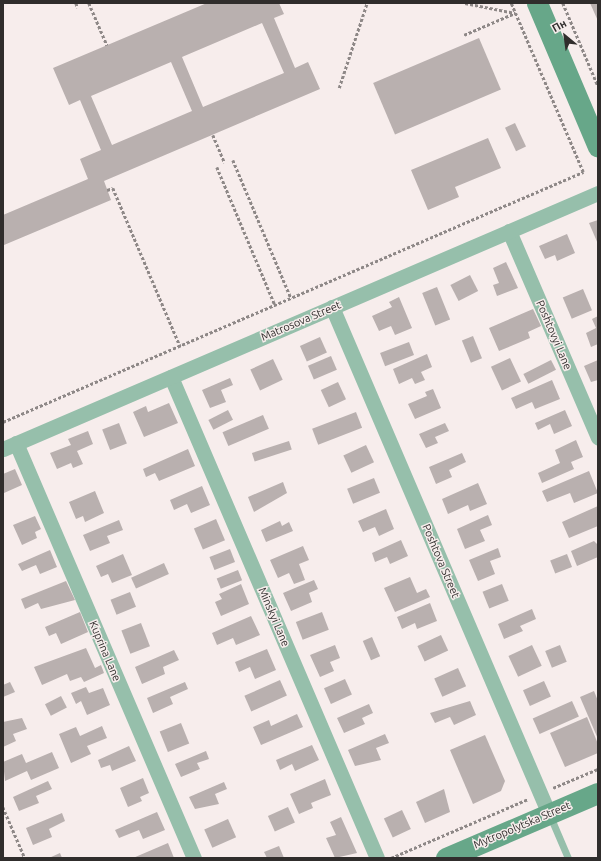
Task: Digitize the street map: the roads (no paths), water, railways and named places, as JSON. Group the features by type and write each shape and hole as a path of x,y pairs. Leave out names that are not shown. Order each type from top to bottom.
{"main road":[{"path":"537,3 598,147"},
{"name":"Mytropolytska Street","path":"446,858 598,793"}],"street":[{"name":"Matrosova Street","path":"10,446 598,193"},
{"name":"Poshtovyi Lane","path":"509,231 598,438"},
{"name":"Poshtova Street","path":"332,307 549,814"},
{"name":"Minskyi Lane","path":"171,377 377,858"},
{"name":"Kuprina Lane","path":"10,446 194,858"}],"lane":[{"path":"549,814 568,858"}]}
